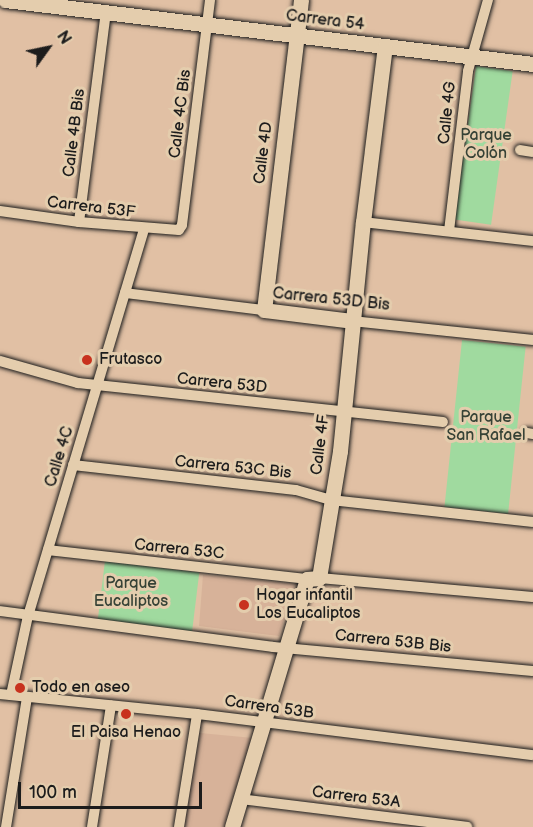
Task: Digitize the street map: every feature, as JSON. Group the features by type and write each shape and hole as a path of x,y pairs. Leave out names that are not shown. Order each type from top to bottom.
{"street":[{"name":"Carrera 54","path":"5,0 533,64"},
{"name":"Calle 4C Bis","path":"179,230 182,225 210,0"},
{"name":"Calle 4D","path":"264,310 301,0"},
{"name":"Calle 4G","path":"449,231 471,56 488,0"},
{"name":"Calle 4B Bis","path":"79,222 106,12"},
{"name":"Calle 4F","path":"232,827 286,648 313,579 336,477 363,222 385,46"},
{"path":"520,150 533,152"},
{"name":"Carrera 53F","path":"1,215 144,229 179,230"},
{"path":"363,222 533,241"},
{"name":"Calle 4C","path":"6,695 144,229"},
{"name":"Carrera 53D Bis","path":"125,293 352,321 533,340"},
{"name":"Carrera 53D","path":"0,361 78,383 97,386 443,422"},
{"name":"Carrera 53C Bis","path":"73,465 296,490 331,500 533,522"},
{"name":"Carrera 53C","path":"48,550 313,579 533,597"},
{"name":"Carrera 53B Bis","path":"0,611 286,648 533,671"},
{"name":"Carrera 53B","path":"6,695 197,714 533,755"},
{"path":"6,827 27,698"},
{"path":"92,827 111,705"},
{"path":"179,827 197,714"},
{"name":"Carrera 53A","path":"240,799 467,827"}],"shaded area":[{"name":"Hogar infantil Los Eucaliptos","path":"203,575 295,584 279,636 199,626"},
{"path":"200,733 253,738 227,827 183,827"}],"green space":[{"name":"Parque Colón","path":"476,66 513,71 491,225 454,219"},
{"name":"Parque San Rafael","path":"462,340 526,347 508,514 444,507"},
{"name":"Parque Eucaliptos","path":"105,561 199,573 192,632 98,621"}],"place":[{"name":"Frutasco","path":"87,360"},
{"name":"Hogar infantil Los Eucaliptos","path":"244,605"},
{"name":"Todo en aseo","path":"20,688"},
{"name":"El Paisa Henao","path":"126,714"}]}
